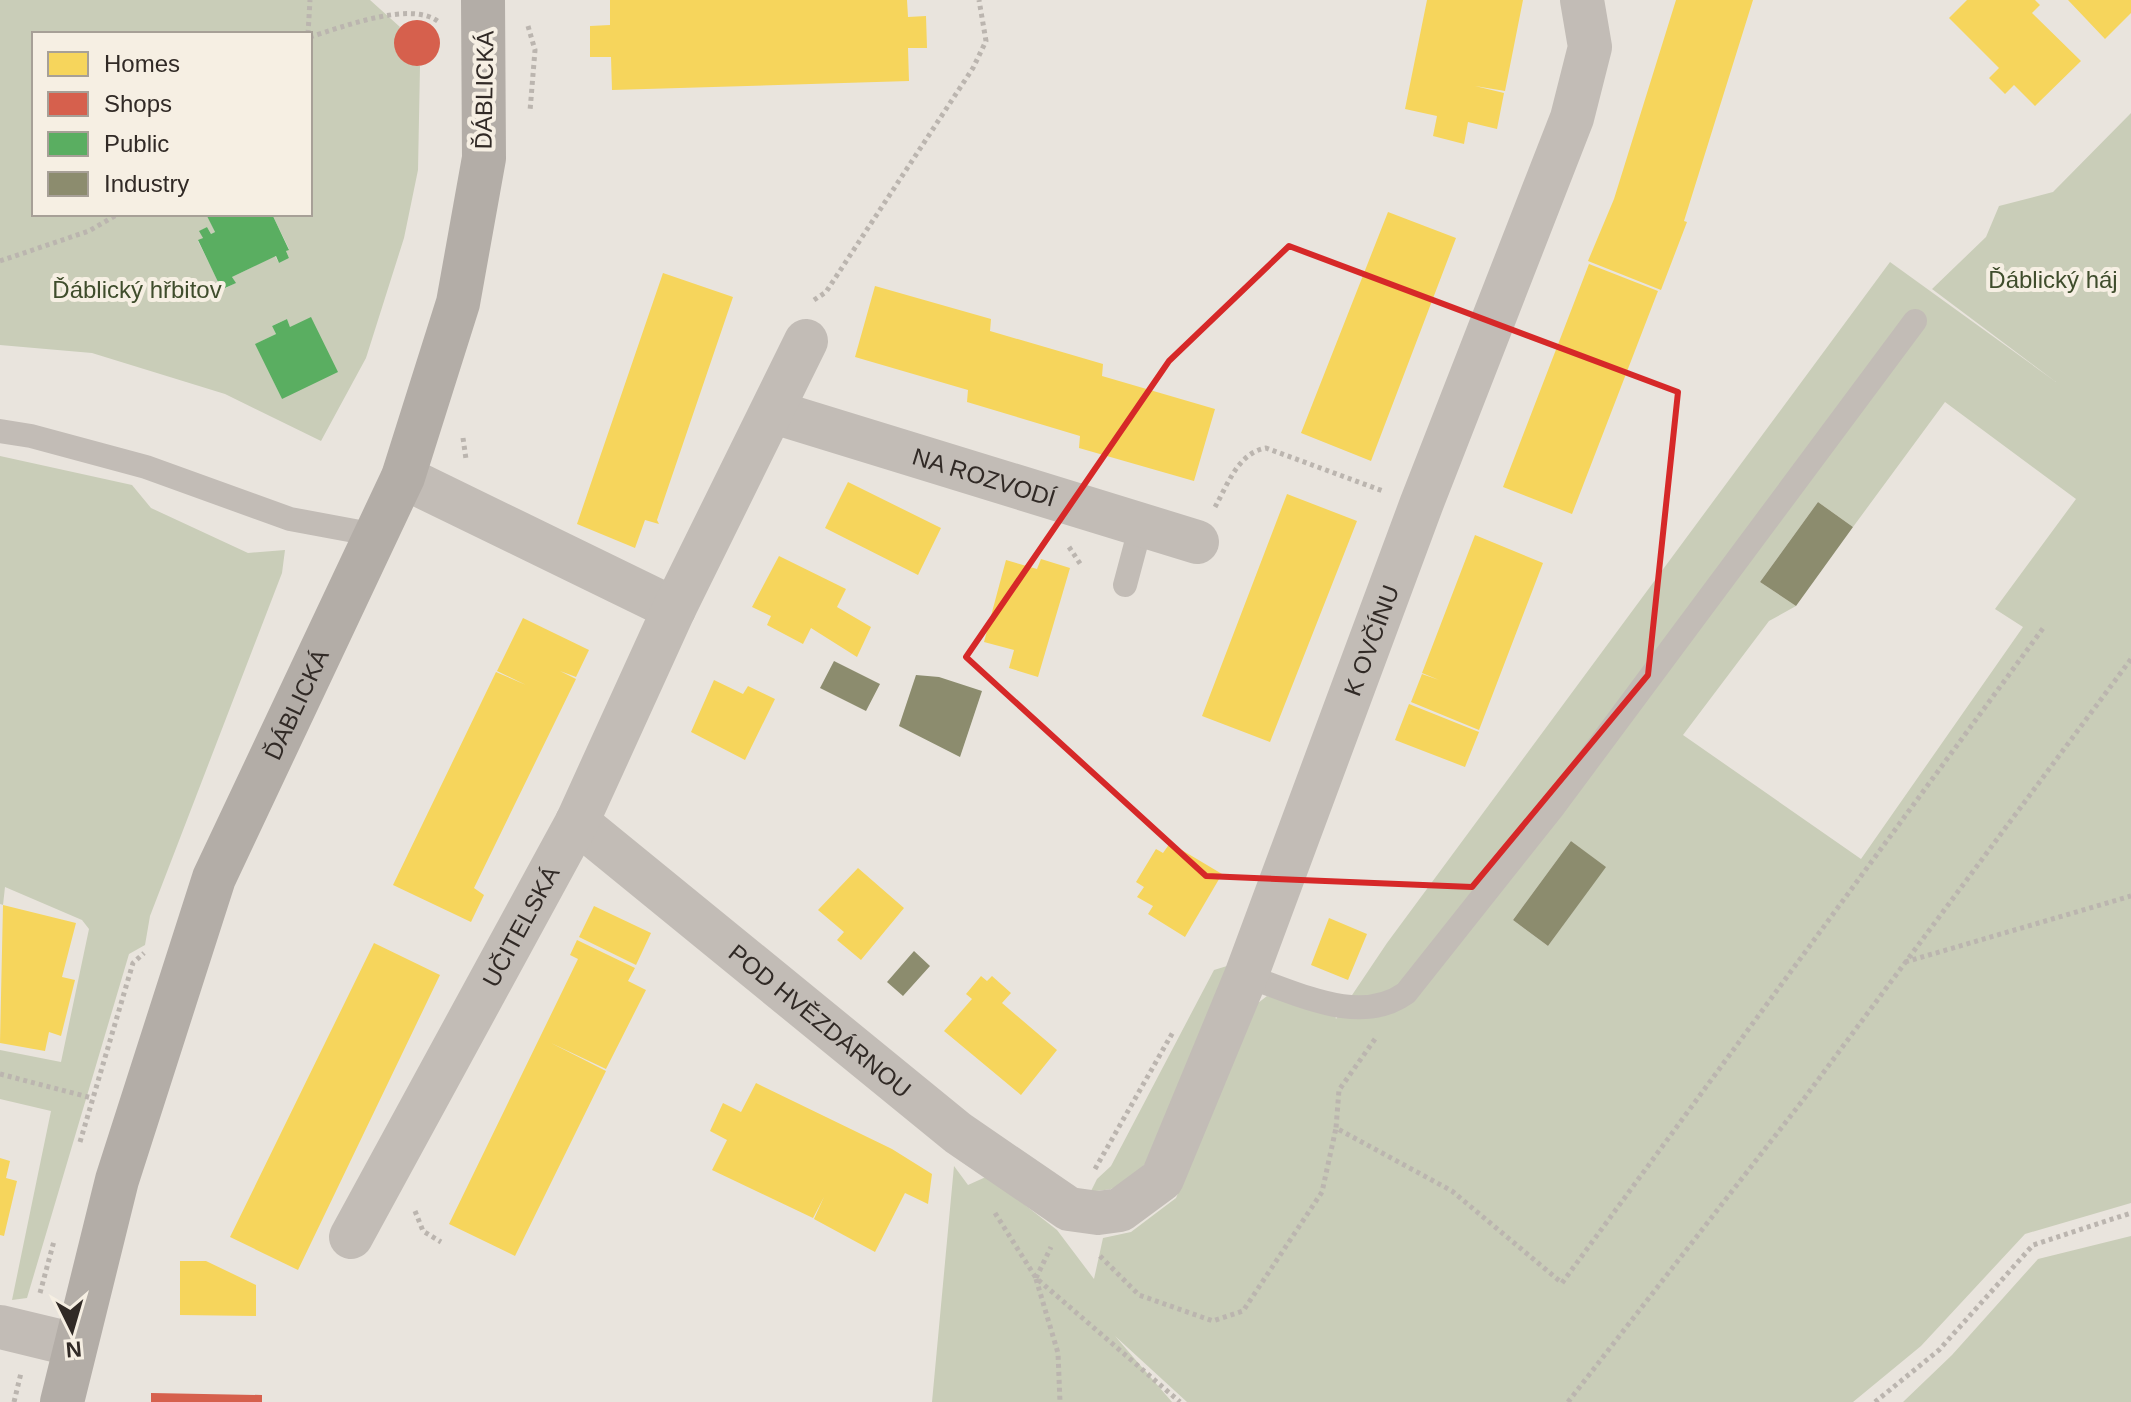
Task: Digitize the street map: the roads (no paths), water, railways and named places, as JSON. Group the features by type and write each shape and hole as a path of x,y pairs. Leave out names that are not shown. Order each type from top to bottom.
{"main road":[{"name":"ĎÁBLICKÁ","path":"62,1402 117,1180 214,878 403,477 458,303 484,158 483,0"}],"street":[{"name":"K OVČÍNU","path":"1069,1209 1098,1213 1120,1210 1162,1179 1246,976 1421,505 1572,118 1590,47 1582,0"},
{"name":"UČITELSKÁ","path":"351,1237 577,822 674,609 774,412 809,321"},
{"name":"NA ROZVODÍ","path":"774,412 1197,542"},
{"path":"403,477 674,609"},
{"name":"POD HVĚZDÁRNOU","path":"577,822 958,1133 1069,1209"},
{"path":"0,1327 75,1345"}],"lane":[{"path":"1246,976 1344,1007 1372,1009 1390,1005 1406,993 1552,809 1915,321"},
{"path":"0,431 31,436 146,467 290,519 376,535"},
{"path":"1125,585 1141,525"}],"park label":[{"name":"Ďáblický háj","path":"2053,279"},
{"name":"Ďáblický hřbitov","path":"137,289"}]}
